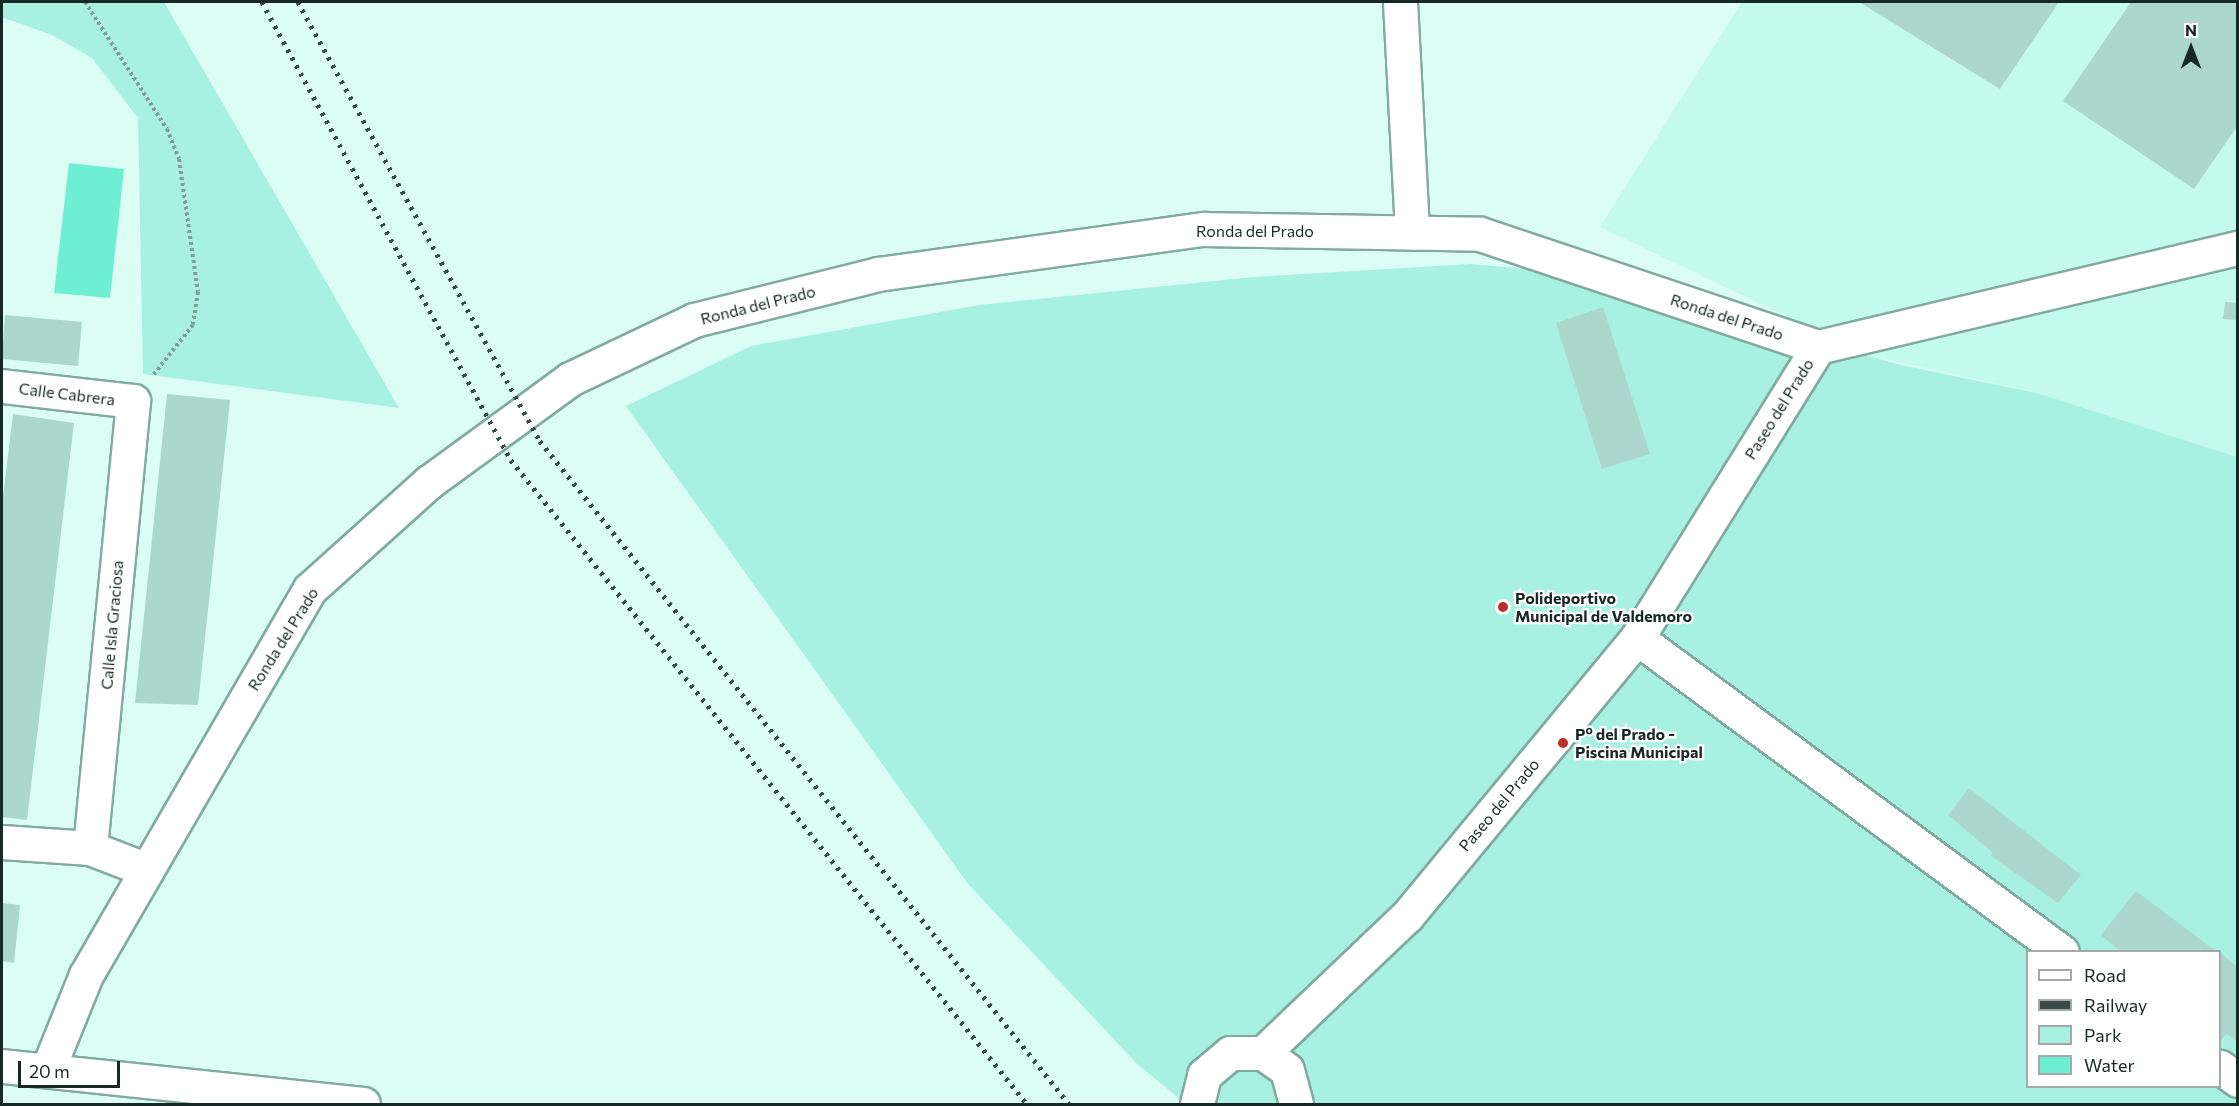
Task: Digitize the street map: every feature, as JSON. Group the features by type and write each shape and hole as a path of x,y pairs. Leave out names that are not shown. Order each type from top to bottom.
{"street":[{"path":"1400,2 1412,233"},
{"name":"Ronda del Prado","path":"48,1069 86,975 310,589 429,482 570,379 694,320 878,274 1204,229 1480,234 1818,347"},
{"path":"1818,347 2238,248"},
{"name":"Paseo del Prado","path":"1263,1053 1407,916 1637,638 1818,347"},
{"name":"Calle Cabrera","path":"2,386 133,401"},
{"name":"Calle Isla Graciosa","path":"90,848 133,401"},
{"path":"1637,638 2061,950"},
{"path":"2,842 90,848 147,870"},
{"path":"1197,1104 1204,1075 1230,1053 1263,1053 1287,1070 1296,1104"},
{"path":"2,1066 48,1069 363,1104"},
{"path":"2221,1068 2238,1080"}],"path":[{"path":"85,2 167,129 179,159 198,292 193,325 133,401"}],"shaded area":[{"path":"1742,2 2237,2 2237,457 2037,393 1867,355 1600,227"}],"green space":[{"path":"2,2 164,2 399,408 143,374 138,118 92,58 52,35 2,17"},
{"name":"Polideportivo Municipal de Valdemoro","path":"1471,264 1579,274 1901,365 2037,393 2237,457 2237,1104 1186,1104 1137,1064 968,884 626,406 751,346 979,305 1254,277"}],"water":[{"path":"69,163 124,169 110,298 54,293"}],"building":[{"path":"1859,2 2059,2 2000,89"},
{"path":"2131,2 2238,2 2238,125 2194,189 2063,101"},
{"path":"2225,302 2238,303 2238,320 2223,319"},
{"path":"1603,307 1650,454 1602,469 1556,323"},
{"path":"5,315 82,322 78,366 2,359"},
{"path":"167,394 230,400 198,705 135,703"},
{"path":"13,414 74,423 27,820 2,817 2,505"},
{"path":"1969,788 2081,875 2058,903 1990,855 1993,853 1948,815"},
{"path":"2136,891 2214,950 2119,950 2101,935"},
{"path":"2,903 20,905 14,963 2,961"},
{"path":"2221,954 2238,967 2238,1042 2227,1034 2221,1040"}],"railway":[{"path":"262,2 511,460 1027,1104"},
{"path":"298,2 540,441 1069,1104"}],"place":[{"name":"Polideportivo Municipal de Valdemoro","path":"1503,607"},
{"name":"Pº del Prado - Piscina Municipal","path":"1563,743"}]}
